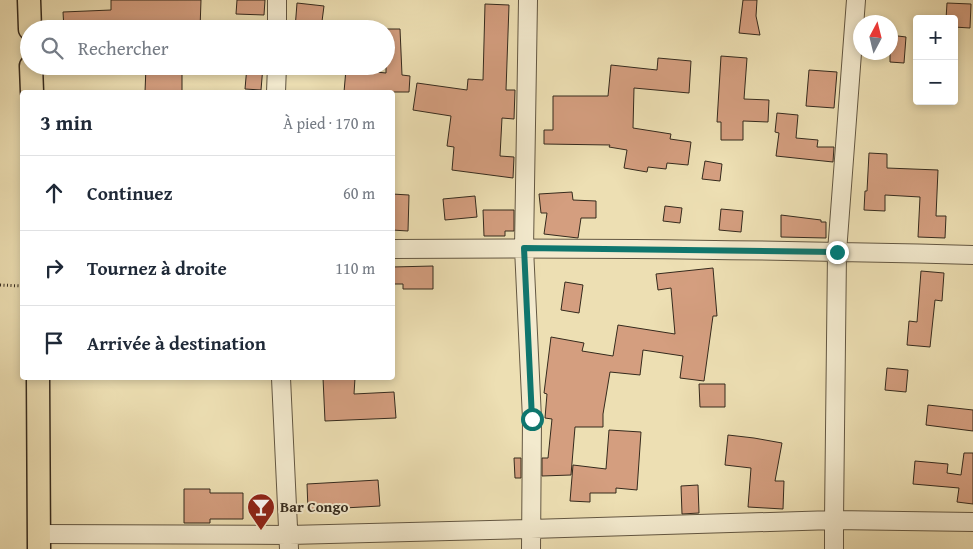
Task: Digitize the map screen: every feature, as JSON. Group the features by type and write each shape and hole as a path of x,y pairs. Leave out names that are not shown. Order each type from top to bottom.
{"main road":[{"path":"29,0 30,20"},
{"path":"31,75 32,90"},
{"path":"38,380 39,542"}],"street":[{"path":"277,0 277,20"},
{"path":"528,0 524,248 532,419 531,549"},
{"path":"834,549 837,252 856,0"},
{"path":"276,90 277,75"},
{"path":"395,249 524,248 973,255"},
{"path":"281,380 289,542"},
{"path":"39,542 289,542 531,529 834,520 973,522"}],"path":[{"path":"0,285 20,286"}],"building":[{"path":"111,0 201,0 200,20 63,20 63,12 111,10"},
{"path":"237,0 265,0 264,15 236,14"},
{"path":"743,0 757,0 756,16 760,35 739,33"},
{"path":"297,3 324,6 322,20 296,20"},
{"path":"947,3 971,4 970,28 958,27 958,15 946,15"},
{"path":"485,4 509,5 506,90 515,90 514,119 502,118 500,156 514,157 513,178 452,170 454,147 447,146 451,116 413,110 417,83 467,90 468,79 483,80"},
{"path":"395,29 400,29 402,75 410,76 409,92 395,92 395,90 344,90 345,75 395,75"},
{"path":"898,36 906,37 904,63 890,62 890,60 898,60"},
{"path":"721,56 747,58 744,99 769,100 768,122 743,121 743,140 721,140 721,122 717,122"},
{"path":"658,58 691,61 689,93 634,88 633,128 671,134 670,139 691,142 688,165 667,163 666,169 648,167 647,172 624,168 627,150 609,147 610,145 544,144 544,130 553,130 553,96 608,96 611,65 657,70"},
{"path":"809,70 837,72 834,108 806,106"},
{"path":"146,75 182,75 182,90 145,90"},
{"path":"246,75 262,75 261,90 245,89"},
{"path":"777,113 798,115 796,138 818,140 817,147 834,147 833,162 776,156 779,133 775,132"},
{"path":"869,153 887,154 887,168 938,170 936,216 946,216 945,238 918,237 920,197 885,195 885,211 864,210"},
{"path":"705,161 722,164 720,181 702,179"},
{"path":"572,192 573,200 596,201 596,218 581,218 578,238 544,234 547,213 541,213 539,194"},
{"path":"395,194 409,195 408,231 395,230"},
{"path":"475,196 477,217 445,220 443,199"},
{"path":"665,206 682,208 680,223 663,221"},
{"path":"721,209 743,211 741,232 719,230"},
{"path":"483,210 514,210 514,231 505,231 505,236 484,236"},
{"path":"781,215 826,222 826,238 781,237"},
{"path":"433,266 433,289 403,289 403,284 395,284 395,267"},
{"path":"713,268 717,316 713,316 704,381 680,378 683,356 643,350 640,375 610,372 603,414 603,427 575,427 571,475 542,476 542,458 548,458 552,419 545,418 547,394 544,393 551,337 584,343 582,351 613,356 618,325 675,334 671,288 658,290 656,274"},
{"path":"921,271 944,273 942,301 935,300 930,347 907,345 909,321 917,322"},
{"path":"565,282 583,285 579,313 561,310"},
{"path":"887,368 908,370 906,392 885,390"},
{"path":"323,380 355,380 354,394 394,392 396,418 325,421"},
{"path":"699,384 725,384 725,407 700,407"},
{"path":"928,405 973,410 973,431 926,425"},
{"path":"609,430 641,432 637,490 616,488 616,493 590,493 590,502 570,501 573,465 606,469"},
{"path":"728,435 782,443 775,481 784,481 783,509 748,507 751,468 725,465"},
{"path":"964,453 973,453 973,504 957,502 959,488 913,484 915,461 948,464 947,473 961,475"},
{"path":"514,458 521,458 521,478 515,478"},
{"path":"378,480 380,506 308,510 307,484"},
{"path":"698,485 699,513 682,514 681,486"},
{"path":"184,489 210,489 210,493 243,493 243,519 210,519 210,523 184,523"}],"place":[{"name":"Bar Congo","path":"261,531"}],"route":[{"path":"532,419 524,248 837,252"}]}
